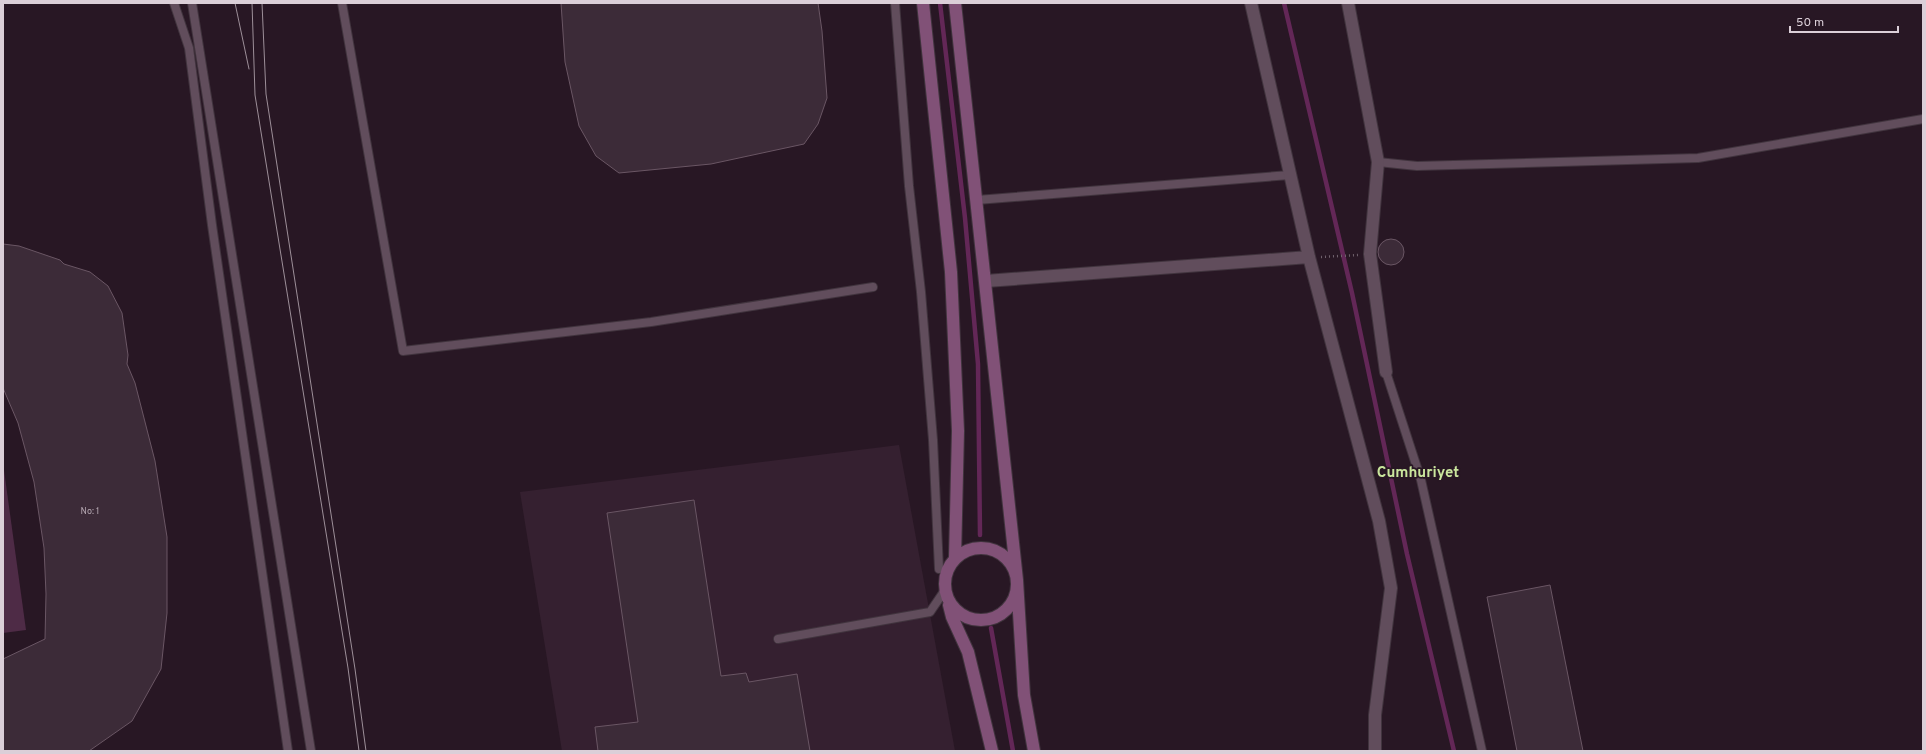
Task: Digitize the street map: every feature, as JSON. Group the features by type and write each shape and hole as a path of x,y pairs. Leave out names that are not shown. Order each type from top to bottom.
{"street":[{"path":"923,3 951,272 958,430 955,558"},
{"path":"955,3 1017,580 1024,695 1034,751"},
{"path":"1251,3 1309,257 1379,521 1390,588 1375,715 1375,751"},
{"path":"1348,3 1378,162 1370,254 1386,372"},
{"path":"986,281 1309,257"},
{"path":"976,548 998,552 1008,560 1014,569 1017,580 1016,593 1011,604 1003,613 986,620 979,621 967,618 957,612 949,602 945,590 945,578 948,568 955,558 976,548"},
{"path":"939,569 952,617 968,652 992,751"}],"lane":[{"path":"174,3 189,48 210,210 288,751"},
{"path":"192,3 311,751"},
{"path":"342,3 403,351 651,322 873,287"},
{"path":"895,3 909,186 921,292 933,440 939,569"},
{"path":"1378,162 1417,166 1698,158 1923,119"},
{"path":"977,200 1290,175"},
{"path":"1386,372 1421,480 1482,751"},
{"path":"778,640 930,612 945,590"}],"path":[{"path":"1309,257 1370,254"}],"shaded area":[{"path":"899,445 955,751 562,751 520,492"},
{"path":"3,463 26,630 3,633"}],"building":[{"path":"561,3 818,3 822,31 827,98 818,124 804,144 711,164 619,173 596,156 579,126 565,62"},
{"path":"1391,239 1400,243 1404,252 1400,261 1391,265 1382,261 1378,252 1382,243"},
{"path":"3,244 19,246 60,260 64,264 90,272 108,286 122,313 128,355 127,364 135,383 155,461 167,537 167,613 161,669 132,721 89,751 3,751 3,659 45,639 46,594 44,548 34,482 18,423 3,388"},
{"path":"694,500 721,676 746,673 749,682 797,674 810,751 598,751 595,727 638,722 607,513"},
{"path":"1550,585 1583,751 1517,751 1487,597"}],"waterway":[{"path":"940,3 965,218 978,364 980,535"},
{"path":"1284,3 1352,293 1407,554 1454,751"},
{"path":"991,628 1013,751"}],"tram line":[{"path":"235,3 249,69"},
{"path":"252,3 255,95 348,668 359,751"},
{"path":"262,3 266,94 355,669 366,751"}],"district":[{"name":"Cumhuriyet","path":"1418,472"}]}
